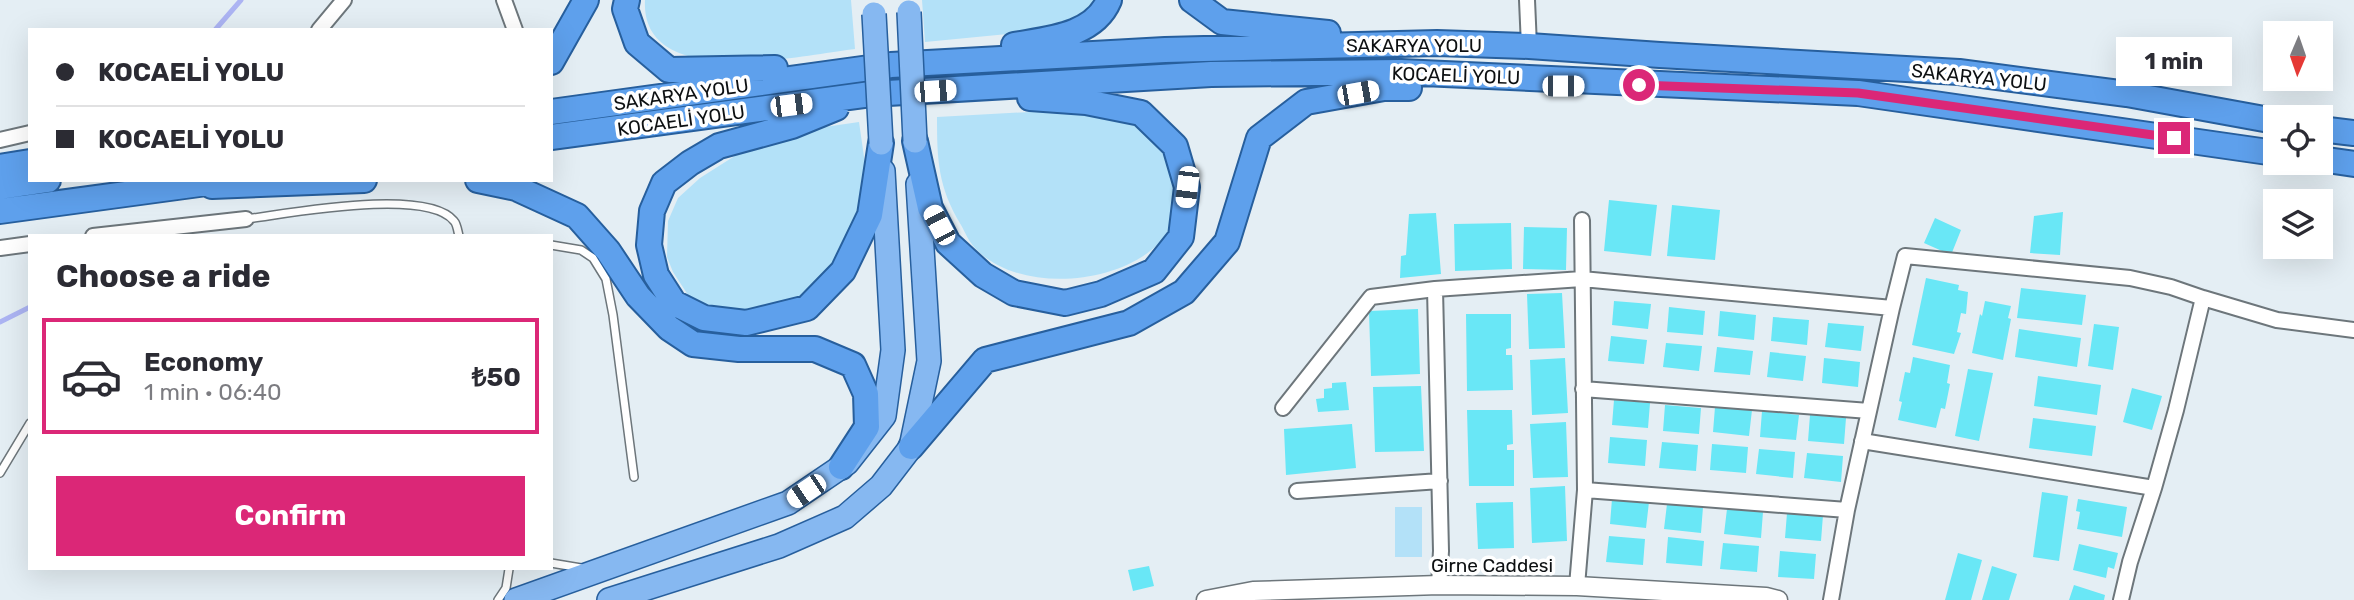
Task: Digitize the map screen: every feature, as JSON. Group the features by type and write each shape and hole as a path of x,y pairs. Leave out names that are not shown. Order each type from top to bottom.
{"highway":[{"path":"553,58 586,0"},
{"path":"627,0 625,9 637,43 669,70 897,65 1069,36 1103,13 1109,0"},
{"path":"1192,0 1222,22 1437,43"},
{"name":"SAKARYA YOLU","path":"553,112 897,65 1165,50 1437,43 1529,46 1959,72 2127,94 2263,119"},
{"name":"KOCAELİ YOLU","path":"553,137 871,94 1211,74 1401,72 1858,93 2263,151"},
{"path":"911,447 985,360 1129,323 1184,292 1227,242 1259,138 1306,102 1384,88 1665,84"},
{"path":"915,141 930,208 948,243 983,275 1014,293 1065,303 1101,294 1154,271 1181,237 1187,187 1175,146 1141,114 1086,102 935,91"},
{"path":"871,94 792,126 719,146 664,183 652,211 649,245 656,275 674,303 704,317 746,323 807,308 844,271 870,215 881,143"},
{"path":"2333,131 2354,133"},
{"path":"2333,161 2354,164"},
{"path":"0,167 28,162"},
{"path":"0,187 34,182"},
{"path":"0,211 214,182"},
{"path":"169,188 315,182"},
{"path":"488,182 516,188 577,216 608,251 638,296 669,328 693,344 739,349 815,349 853,365 866,394 867,427 841,467"}],"main road":[{"path":"618,598 779,546 845,517 881,486 911,447 929,361 909,6"},
{"path":"516,600 788,503 847,463 884,416 892,350 871,7"}],"street":[{"path":"321,28 344,0"},
{"path":"504,0 514,28"},
{"path":"1527,0 1529,46"},
{"path":"0,140 28,133"},
{"path":"127,234 196,230 246,219"},
{"path":"1577,586 1585,490 1582,220"},
{"path":"0,248 28,244"},
{"path":"1831,600 1862,440 1905,256 2130,278 2171,287 2277,320 2354,330"},
{"path":"1283,408 1371,297 1435,289 1582,279 1892,308"},
{"path":"1435,289 1441,551 1439,585"},
{"path":"2121,600 2176,410 2203,298"},
{"path":"1583,389 1869,411"},
{"path":"1862,440 2154,488"},
{"path":"1297,491 1440,481"},
{"path":"1585,490 1847,510"},
{"name":"Girne Caddesi","path":"1206,600 1253,591 1439,585 1577,586 1766,597 1778,600"}],"lane":[{"path":"246,219 368,204 415,206 442,212 455,222 459,234"},
{"path":"553,245 581,250 593,258 606,279 634,477"},
{"path":"0,473 28,427"},
{"path":"553,563 576,568 610,568"},
{"path":"498,600 506,588 509,570"}],"shaded area":[{"path":"645,0 851,0 855,49 764,61 729,62 696,58 668,48 650,29"},
{"path":"922,0 1105,0 1099,7 1049,30 925,42"},
{"path":"1048,111 1115,111 1181,153 1168,232 1151,250 1129,264 1103,273 1074,278 1046,278 1019,273 994,263 973,246 953,211 940,173 937,117"},
{"path":"859,122 868,185 851,248 797,304 724,314 690,298 673,272 667,257 668,221 678,198 700,178 741,152 804,130"},
{"path":"1395,507 1422,507 1422,557 1395,557"}],"building":[{"path":"1609,200 1657,205 1651,256 1604,251"},
{"path":"1672,205 1720,210 1715,260 1667,256"},
{"path":"2063,212 2060,255 2030,253 2034,216"},
{"path":"1436,213 1441,274 1400,278 1401,256 1406,255 1409,214"},
{"path":"1935,218 1961,230 1951,255 1924,243"},
{"path":"1511,223 1512,269 1455,271 1454,224"},
{"path":"1524,227 1567,228 1566,270 1523,269"},
{"path":"1926,278 1959,285 1958,290 1968,292 1966,314 1961,313 1957,332 1961,333 1954,354 1912,345"},
{"path":"2021,288 2086,295 2082,325 2017,318"},
{"path":"1562,293 1565,348 1529,349 1527,294"},
{"path":"1614,301 1651,304 1648,329 1612,325"},
{"path":"1985,301 2011,306 2003,360 1972,353"},
{"path":"1669,307 1705,311 1703,335 1667,332"},
{"path":"1418,309 1420,374 1371,376 1369,311"},
{"path":"1720,311 1756,315 1754,340 1718,336"},
{"path":"1466,314 1511,314 1511,348 1506,349 1506,355 1512,355 1513,390 1467,391"},
{"path":"1773,317 1809,320 1807,345 1771,341"},
{"path":"1828,323 1864,326 1861,351 1825,347"},
{"path":"2094,324 2119,327 2113,370 2088,366"},
{"path":"2019,329 2081,338 2077,367 2015,357"},
{"path":"1611,336 1647,340 1644,364 1608,361"},
{"path":"1666,343 1702,346 1699,371 1663,367"},
{"path":"1717,347 1753,351 1750,375 1714,372"},
{"path":"1770,352 1806,356 1803,381 1767,377"},
{"path":"1913,357 1950,365 1947,383 1950,384 1945,409 1941,408 1936,428 1898,420 1905,372 1910,373"},
{"path":"1565,358 1568,413 1532,415 1530,360"},
{"path":"1824,358 1860,362 1858,387 1822,383"},
{"path":"1968,369 1993,373 1979,441 1955,436"},
{"path":"2038,376 2101,385 2097,415 2034,406"},
{"path":"1346,382 1349,410 1318,412 1316,399 1324,398 1324,389 1332,388 1332,383"},
{"path":"1421,386 1424,451 1375,452 1373,387"},
{"path":"2132,388 2162,396 2152,430 2123,422"},
{"path":"1614,400 1650,403 1648,428 1612,425"},
{"path":"1665,405 1701,408 1699,434 1663,431"},
{"path":"1715,407 1752,410 1749,436 1713,432"},
{"path":"1467,410 1512,410 1513,444 1507,445 1507,450 1514,450 1514,486 1469,486"},
{"path":"1762,411 1799,415 1796,440 1760,437"},
{"path":"1810,415 1846,418 1844,444 1808,441"},
{"path":"2033,418 2096,426 2092,456 2029,448"},
{"path":"1566,422 1568,477 1533,478 1530,424"},
{"path":"1352,424 1356,468 1286,475 1284,429"},
{"path":"1610,437 1647,440 1645,466 1608,463"},
{"path":"1662,442 1698,445 1696,471 1659,468"},
{"path":"1712,444 1748,447 1746,473 1710,470"},
{"path":"1759,449 1795,452 1793,478 1756,474"},
{"path":"1807,453 1843,456 1841,482 1804,478"},
{"path":"1565,486 1567,541 1532,543 1530,488"},
{"path":"2042,492 2068,496 2059,561 2033,557"},
{"path":"1612,499 1649,502 1646,528 1610,524"},
{"path":"2078,499 2127,507 2122,537 2077,529 2080,512 2076,511"},
{"path":"1513,502 1514,548 1478,549 1476,503"},
{"path":"1667,504 1703,507 1701,533 1664,529"},
{"path":"1727,509 1763,512 1761,538 1724,534"},
{"path":"1787,513 1823,515 1821,541 1785,538"},
{"path":"1609,536 1645,539 1643,565 1606,562"},
{"path":"1668,537 1704,541 1702,566 1666,563"},
{"path":"1723,543 1759,546 1757,572 1720,569"},
{"path":"2079,544 2118,553 2114,569 2108,567 2106,578 2073,570"},
{"path":"1780,551 1816,554 1814,579 1778,577"},
{"path":"1958,553 1982,560 1971,600 1945,600"},
{"path":"1149,566 1154,586 1133,591 1128,570"},
{"path":"1992,566 2017,574 2009,600 1982,600"},
{"path":"2074,585 2105,595 2104,600 2069,600"}],"waterway":[{"path":"217,28 241,0"},
{"path":"0,322 28,308"}],"route":[{"path":"1639,85 1858,93 2174,138"}]}
